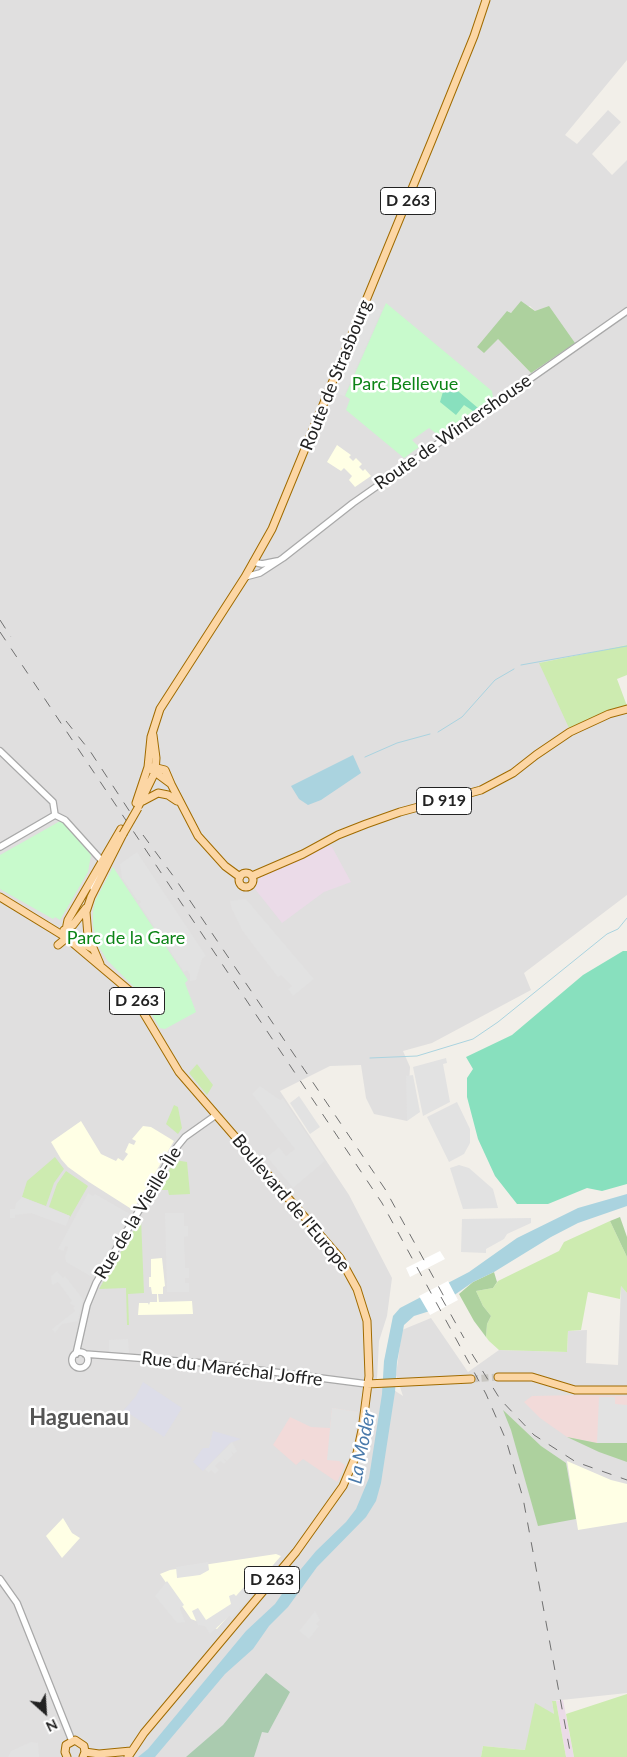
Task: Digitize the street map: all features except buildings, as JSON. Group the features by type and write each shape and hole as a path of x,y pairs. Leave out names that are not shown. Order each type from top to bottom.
{"main road":[{"name":"Route de Strasbourg","path":"66,930 72,914 102,861 146,794 153,769 153,732 160,709 245,577 272,529 474,36 486,0"},
{"name":"D 919","path":"252,876 369,823 400,812 481,790 513,774 536,755 570,732 609,714 627,709"},
{"name":"Route de Strasbourg","path":"138,805 153,769"},
{"path":"153,769 171,785 183,810"},
{"path":"138,805 151,796 164,794 176,799 198,836 225,866 240,877"},
{"name":"Route de Strasbourg","path":"100,964 93,950 86,925 88,906 122,831"},
{"path":"245,873 252,876 254,882 248,888 240,884 240,877 245,873"},
{"path":"0,897 68,938 79,940 93,950"},
{"name":"Route de Strasbourg","path":"66,930 88,906"},
{"path":"52,928 66,930 68,938"},
{"path":"58,945 68,938"},
{"name":"D 263","path":"68,938 132,992 175,1066 216,1115"},
{"name":"Boulevard de l'Europe","path":"216,1115 340,1258 358,1289 369,1332 367,1384"},
{"path":"498,1377 532,1377 575,1390 627,1390"},
{"path":"367,1384 471,1379"},
{"name":"D 263","path":"129,1754 296,1552 338,1494 353,1464 360,1440 367,1384"},
{"path":"67,1757 65,1748 72,1741 82,1743 84,1755 129,1754"}],"street":[{"name":"Route de Wintershouse","path":"245,577 260,573 283,558 352,503 627,310"},
{"path":"254,562 262,564 283,558"},
{"path":"0,751 53,802 55,815"},
{"path":"0,847 55,815"},
{"path":"55,815 65,820 102,861 103,865 91,898"},
{"name":"Rue de la Vieille-Île","path":"76,1354 90,1296 175,1149 191,1133 216,1115"},
{"path":"79,1346 87,1363"},
{"path":"84,1354 76,1354 72,1359 74,1365 80,1368 97,1356"},
{"name":"Rue du Maréchal Joffre","path":"84,1354 204,1363 367,1384"},
{"path":"0,1580 17,1603 72,1741"}],"shaded area":[{"path":"0,0 627,0 627,60 565,135 577,144 608,110 621,122 592,154 612,175 627,160 627,645 540,663 627,704 627,895 524,973 531,990 432,1043 403,1051 410,1067 407,1121 374,1114 366,1098 361,1065 330,1066 280,1091 349,1195 392,1278 387,1316 379,1341 377,1379 403,1396 396,1375 402,1330 431,1318 468,1372 499,1350 567,1352 568,1331 587,1330 586,1363 618,1365 621,1286 627,1293 627,1693 552,1701 554,1714 525,1750 483,1746 481,1757 0,1757","holes":["530,306 535,311 531,373 498,339 508,311 510,313"]},
{"path":"371,306 382,310 344,396 336,393"},
{"path":"337,445 351,455 349,457 353,461 356,458 362,464 359,467 363,471 365,469 371,476 355,487 349,480 352,476 344,468 341,471 327,462"},
{"path":"328,846 332,847 351,882 324,892 282,923 255,889 260,877"},
{"path":"137,852 206,956 202,959 196,980 190,981 190,975 187,970 184,972 139,904 140,900 137,900 122,878 120,864"},
{"path":"246,899 314,979 293,996 288,989 292,986 281,975 278,977 242,930 230,901"},
{"path":"446,1058 447,1063 443,1064 450,1102 423,1116 413,1067"},
{"path":"413,1075 420,1112 407,1121 406,1076"},
{"path":"260,1086 280,1100 283,1098 325,1161 293,1188 267,1157 279,1147 286,1156 295,1149 252,1094"},
{"path":"299,1096 320,1127 310,1134 290,1103"},
{"path":"457,1102 470,1129 470,1143 464,1154 449,1162 427,1117"},
{"path":"81,1121 101,1154 116,1161 118,1158 123,1161 128,1154 125,1152 129,1143 134,1145 136,1141 132,1139 143,1126 151,1127 174,1141 133,1210 68,1167 51,1142"},
{"path":"459,1165 469,1168 493,1189 498,1208 463,1209 450,1168"},
{"path":"88,1193 93,1196 95,1194 130,1214 95,1275 92,1277 66,1262 65,1257 68,1247 65,1246 64,1251 58,1249"},
{"path":"22,1197 70,1216 66,1226 31,1213 15,1215 15,1218 10,1218 10,1209 15,1209 16,1203"},
{"path":"165,1213 184,1213 184,1226 188,1226 188,1236 184,1237 185,1268 189,1268 189,1278 185,1278 185,1283 189,1283 189,1292 167,1292"},
{"path":"531,1218 531,1223 507,1234 504,1239 486,1249 486,1253 461,1252 462,1219"},
{"path":"162,1258 165,1286 163,1287 163,1294 158,1294 159,1302 192,1301 193,1314 138,1315 139,1303 148,1303 149,1305 150,1302 157,1302 157,1294 152,1294 151,1287 149,1287 151,1259"},
{"path":"57,1271 63,1278 65,1276 83,1299 78,1321 62,1324 55,1333 52,1329 75,1311 73,1308 75,1306 69,1303 72,1301 58,1282 52,1284 51,1276"},
{"path":"128,1339 129,1353 109,1352 109,1340"},
{"path":"143,1382 182,1408 164,1437 124,1410 136,1396"},
{"path":"532,1396 627,1396 627,1443 597,1443 567,1437 540,1418 524,1402"},
{"path":"599,1397 615,1397 615,1404 627,1405 627,1443 597,1443"},
{"path":"332,1408 358,1412 351,1453 337,1482 303,1459 296,1465 273,1445 290,1417 311,1427 330,1428"},
{"path":"332,1408 358,1412 354,1444 346,1466 339,1461 327,1460"},
{"path":"213,1431 241,1439 230,1443 203,1471 193,1462 203,1448 209,1448"},
{"path":"232,1442 237,1451 234,1454 230,1450 233,1455 227,1461 223,1458 226,1462 224,1464 220,1461 215,1466 219,1470 215,1474 211,1470 209,1473 205,1469"},
{"path":"567,1461 611,1480 627,1484 627,1522 578,1530"},
{"path":"63,1518 72,1533 80,1538 62,1558 46,1536"},
{"path":"276,1554 281,1556 217,1629 191,1619 160,1574 170,1570"},
{"path":"208,1562 209,1570 200,1575 177,1578 176,1567"},
{"path":"167,1581 184,1605 180,1608 185,1622 177,1623 155,1596"},
{"path":"245,1586 253,1594 232,1618 229,1616 210,1634 205,1626 198,1625 192,1611 198,1608 206,1620 231,1604 229,1596 234,1594 236,1596"},
{"path":"315,1611 320,1620 316,1624 319,1626 309,1639 299,1631"},
{"path":"266,1673 290,1692 268,1733 262,1732 254,1757 186,1757 223,1725"},
{"path":"563,1700 574,1757 566,1757 556,1701"},
{"path":"31,1742 38,1743 39,1757 8,1757 11,1751"}],"green space":[{"path":"521,301 535,311 549,306 575,343 531,373 498,339 484,353 477,347 507,311 511,313"},
{"name":"Parc Bellevue","path":"386,303 492,391 493,398 438,435 429,428 412,440 419,447 404,458 346,410 350,399 345,396"},
{"path":"446,381 478,408 473,411 464,405 456,415 440,402"},
{"path":"627,645 627,675 617,679 627,706 565,732 569,728 539,663"},
{"path":"62,820 91,855 88,872 60,920 55,917 53,919 0,889 0,855"},
{"name":"Parc de la Gare","path":"113,867 188,980 185,983 196,1012 165,1029 160,1028 138,991 107,960 98,945 93,926 95,901"},
{"path":"623,951 627,951 627,1184 602,1191 587,1188 548,1204 517,1204 495,1176 478,1139 467,1097 467,1078 473,1069 466,1057 512,1035 583,975"},
{"path":"197,1064 213,1085 207,1095 189,1073"},
{"path":"174,1105 178,1107 182,1128 178,1134 166,1124"},
{"path":"55,1157 64,1169 54,1183 46,1206 22,1197 27,1181"},
{"path":"175,1160 187,1162 190,1194 169,1195 168,1190 158,1190"},
{"path":"66,1171 88,1186 69,1219 70,1216 49,1207 57,1184"},
{"path":"620,1217 627,1237 627,1257 610,1221"},
{"path":"141,1218 144,1293 128,1294 129,1325 127,1325 126,1288 99,1289"},
{"path":"610,1221 627,1257 627,1293 621,1286 620,1299 588,1292 581,1330 568,1331 567,1352 499,1350 489,1341 486,1337 487,1324 491,1316 483,1306 476,1291 493,1288 498,1281 559,1251 564,1242"},
{"path":"494,1272 497,1282 493,1288 476,1291 483,1306 491,1316 487,1324 486,1337 474,1321 459,1294 473,1282"},
{"path":"503,1410 541,1446 566,1463 576,1519 538,1526 511,1430"},
{"path":"567,1437 597,1443 627,1443 627,1462 599,1452"},
{"path":"627,1694 627,1757 574,1757 566,1714"},
{"path":"552,1701 556,1701 566,1757 481,1757 483,1746 525,1750 535,1703 554,1714"}],"water":[{"path":"353,755 361,773 321,800 308,805 299,799 291,786"},
{"path":"627,1194 627,1206 578,1223 551,1237 494,1272 473,1282 433,1310 414,1316 404,1325 397,1362 395,1392 381,1483 376,1501 366,1517 317,1567 288,1607 269,1626 253,1649 225,1674 155,1757 138,1757 148,1749 246,1631 275,1604 316,1551 346,1522 356,1509 369,1478 382,1394 384,1361 393,1316 400,1308 469,1272 517,1238 578,1208"}],"pier":[{"path":"440,1251 445,1259 410,1277 406,1268"},
{"path":"448,1281 458,1300 430,1315 419,1296"}],"waterway":[{"path":"521,665 627,646"},
{"path":"438,732 462,717 495,680 514,669"},
{"path":"365,757 397,743 430,734"},
{"path":"370,1058 417,1056 473,1039 498,1022 607,934 618,929 627,918"}],"tunnel":[{"path":"471,1379 498,1377"}],"railway":[{"path":"0,620 11,637"},
{"path":"0,632 382,1203 486,1394 506,1440 523,1498 571,1757"},
{"path":"66,721 90,751 130,812"},
{"path":"143,835 174,877 385,1189 447,1302"},
{"path":"441,1297 464,1338"},
{"path":"472,1354 500,1399 534,1435 576,1462 627,1480"}],"district":[{"name":"Haguenau","path":"79,1418"}],"water label":[{"name":"La Moder","path":"362,1447"}]}
